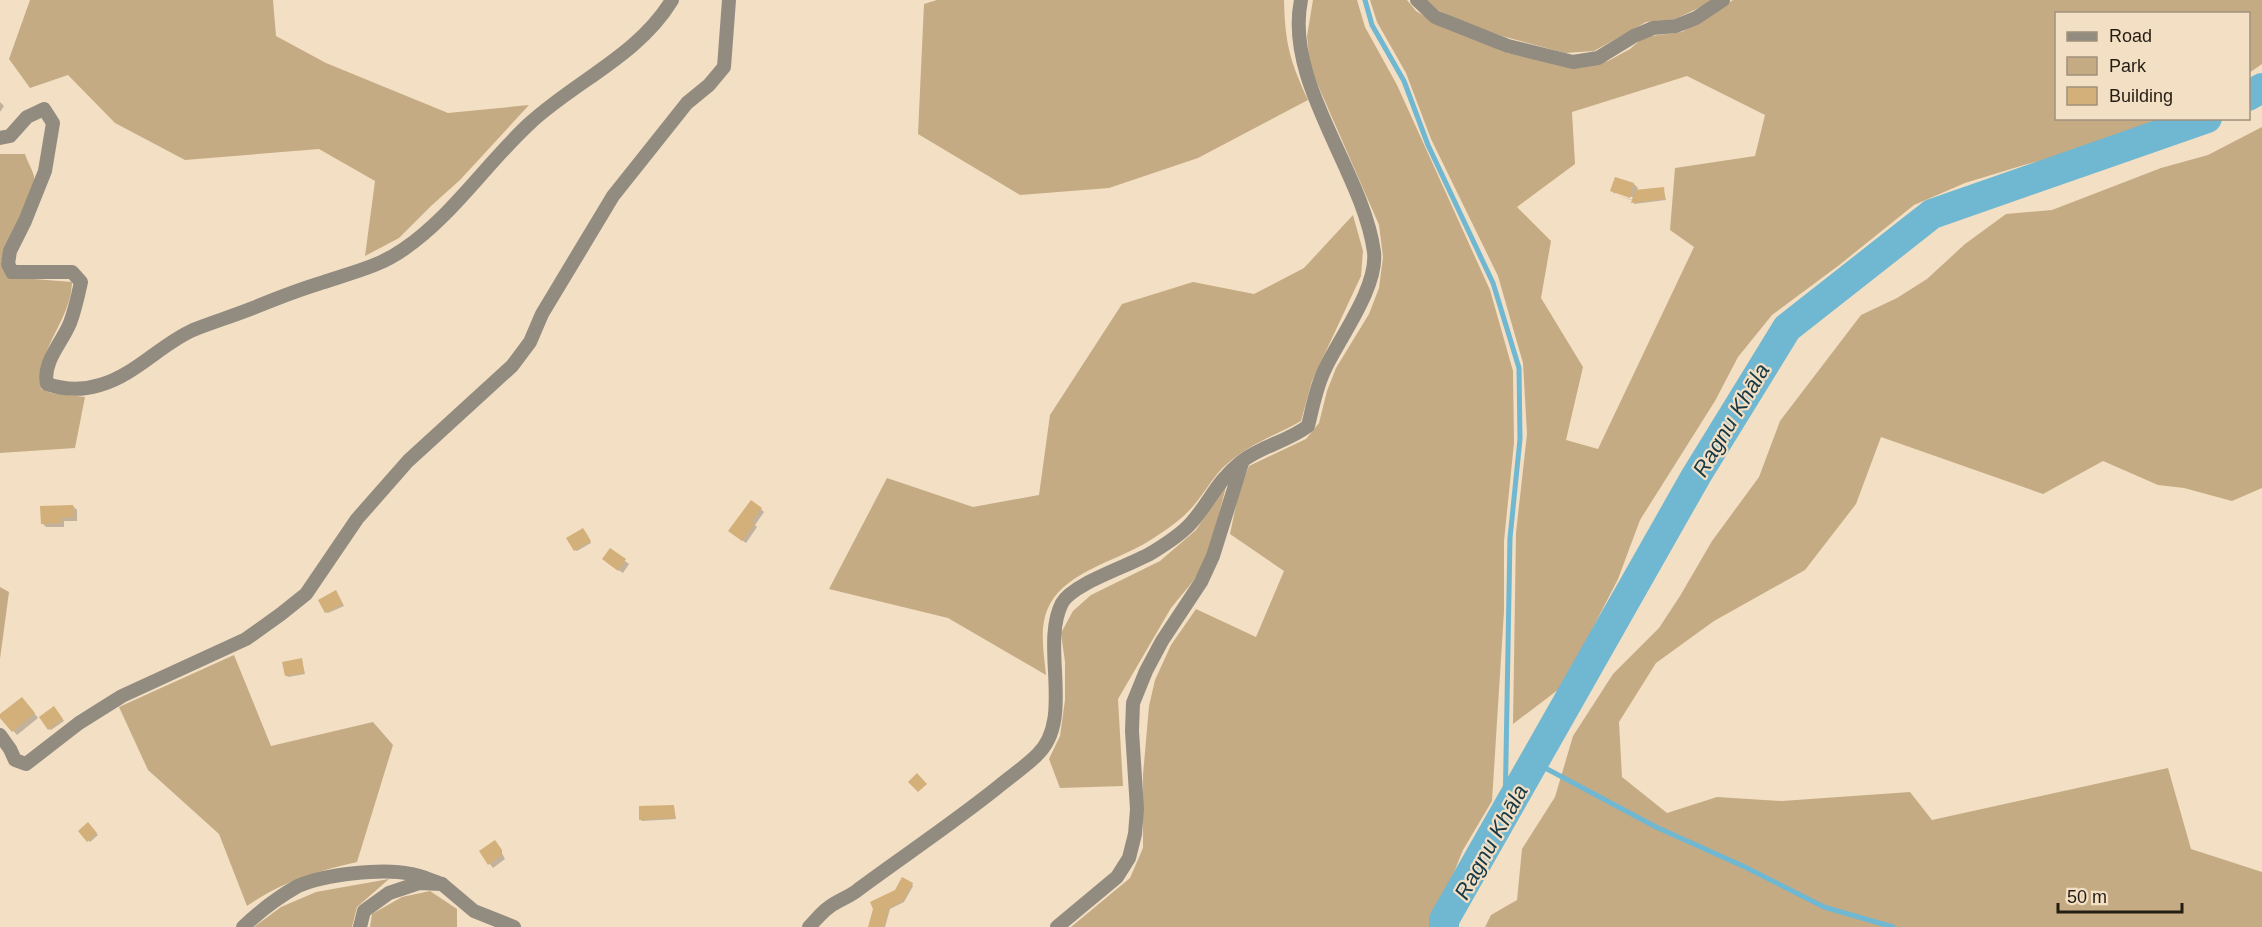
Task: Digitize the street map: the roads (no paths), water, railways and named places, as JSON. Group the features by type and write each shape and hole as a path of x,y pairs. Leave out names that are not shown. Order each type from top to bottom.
{"street":[{"path":"0,138 10,136 27,117 44,109 53,123 45,171 10,251 8,264 12,272 72,272 81,282 70,323 50,359 45,375 47,384 80,390 102,385 131,370 191,331 289,294 379,265 405,248 430,228 531,122 621,55 644,35 672,0"},
{"path":"0,735 15,760 26,764 78,723 159,678 246,639 306,594 357,519 408,461 512,366 530,342 542,314 614,196 687,103 709,85 724,67 729,0"},
{"path":"809,927 829,907 856,892 901,857 957,819 1038,755 1049,741 1053,723 1056,670 1053,645 1055,621 1064,600 1080,588 1143,558 1169,542 1192,523 1222,479 1242,461 1260,450 1284,442 1308,426 1317,387 1373,275 1374,253 1361,205 1300,55 1301,0"},
{"path":"1417,0 1435,17 1508,46 1573,62 1598,58 1634,36 1653,28 1676,26 1696,18 1723,0"},
{"path":"1057,927 1117,877 1129,858 1135,834 1137,809 1132,731 1133,703 1162,641 1205,573 1213,556 1242,461"},
{"path":"243,927 271,903 300,885 344,874 381,871 411,874 442,884 474,911 514,927"},
{"path":"360,927 364,911 390,893 419,883 442,884"}],"waterway":[{"path":"1365,0 1372,25 1404,81 1428,145 1493,283 1519,368 1520,439 1510,538 1505,813"},
{"name":"Ragnu Khāla","path":"2250,95 2262,88"},
{"name":"Ragnu Khāla","path":"1444,927 1444,920 1696,476 1787,328 1932,214 2201,120"},
{"path":"1534,762 1656,827 1745,867 1824,907 1893,927"}]}
